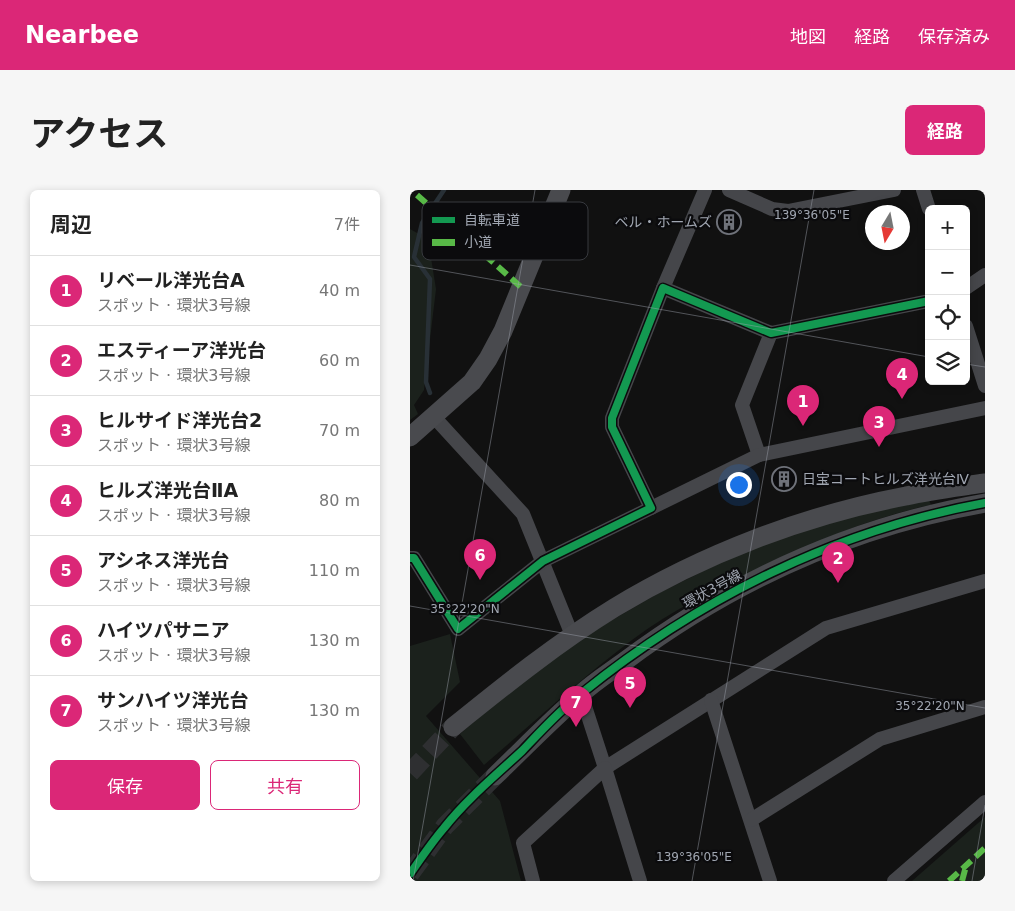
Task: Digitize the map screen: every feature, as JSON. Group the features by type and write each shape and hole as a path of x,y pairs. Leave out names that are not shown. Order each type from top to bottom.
{"street":[{"path":"556,202 561,190"},
{"path":"651,508 612,427 612,418 663,288 705,190"},
{"path":"729,190 772,208 788,211 894,190"},
{"path":"923,190 928,205"},
{"path":"410,437 434,418 472,382 488,359 503,331 532,260"},
{"path":"970,285 985,275"},
{"path":"663,288 771,333 925,302"},
{"path":"759,455 742,406 771,333"},
{"path":"970,339 985,386"},
{"path":"410,558 414,558 458,629 543,562 759,455 985,408"},
{"path":"434,418 523,514 572,635"},
{"name":"環状3号線","path":"453,727 514,676 572,635 649,589 741,545 797,524 854,508 906,496 985,483"},
{"name":"環状3号線","path":"496,776 580,694 667,629 726,594 783,566 858,535 937,512 985,503"},
{"path":"533,881 524,843 605,768 826,628 985,581"},
{"path":"580,694 640,881"},
{"path":"711,700 770,881"},
{"path":"751,820 880,739 985,707"},
{"path":"894,881 985,802"}],"shaded area":[{"path":"410,229 422,236 422,260 431,260 436,289 424,390 414,405 418,414 410,420"},
{"path":"929,500 931,505 866,523 805,548 730,582 679,609 647,629 613,655 484,765 460,734 535,669 600,627 659,593 734,556 798,529 861,512"},
{"path":"450,634 460,682 426,716 500,801 521,881 410,881 410,646"},
{"path":"985,817 985,881 912,881"}],"waterway":[{"path":"436,202 444,190"},
{"path":"422,223 414,257 430,279 426,382 430,393"}],"tunnel":[{"path":"410,773 453,727"},
{"path":"410,874 445,826 495,776"}],"marked path":[{"path":"417,195 425,202"},
{"path":"490,260 521,287"},
{"path":"949,881 985,848"},
{"path":"962,881 966,866"}],"cycle path":[{"path":"410,558 414,558 458,629 543,561 651,508 612,427 612,418 663,288 771,333 925,302"},
{"path":"410,874 435,839 462,808 558,714 627,659 674,627 722,598 772,572 823,550 876,531 930,515 985,503"}],"place":[{"name":"ベル・ホームズ","path":"729,222"},
{"name":"ヒルズ洋光台ⅡA","path":"902,399"},
{"name":"リベール洋光台A","path":"803,426"},
{"name":"ヒルサイド洋光台2","path":"879,447"},
{"name":"日宝コートヒルズ洋光台Ⅳ","path":"784,479"},
{"name":"ハイツパサニア","path":"480,580"},
{"name":"エスティーア洋光台","path":"838,583"},
{"name":"アシネス洋光台","path":"630,708"},
{"name":"サンハイツ洋光台","path":"576,727"}]}
